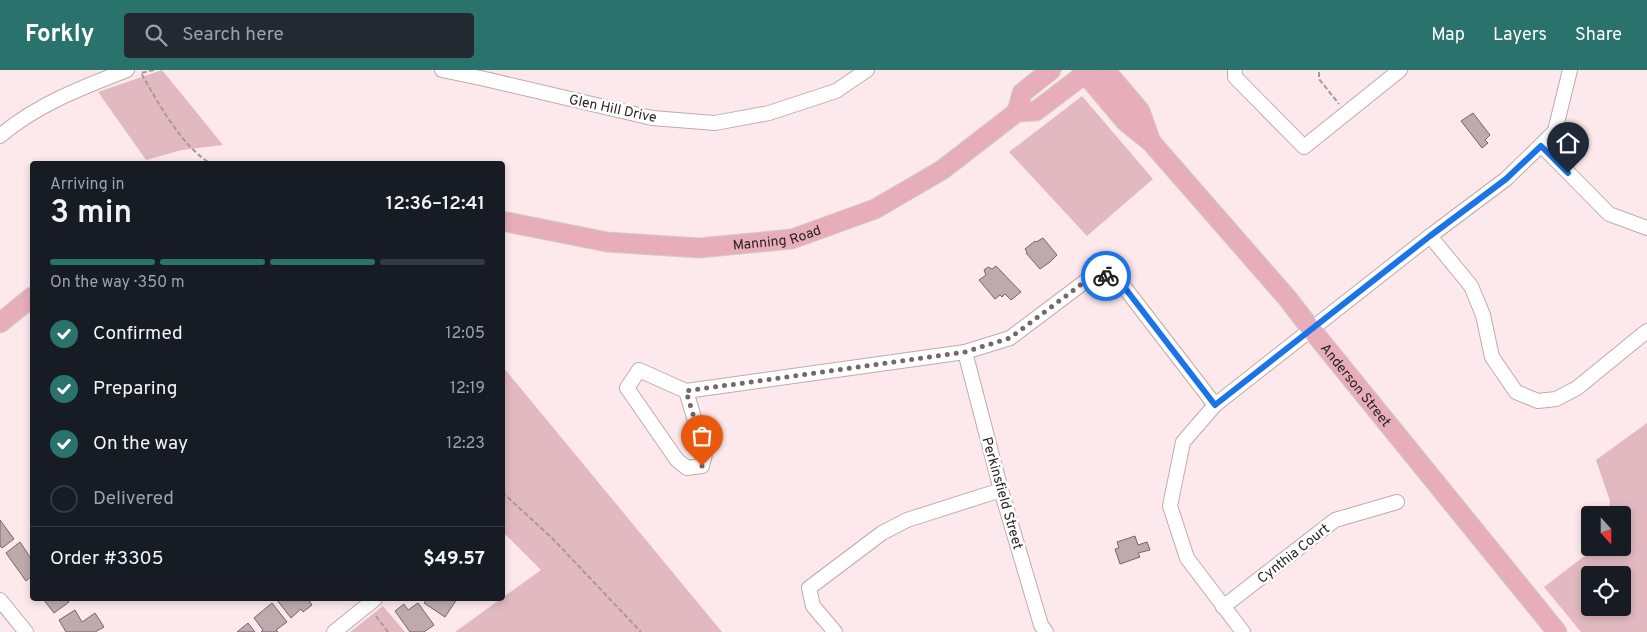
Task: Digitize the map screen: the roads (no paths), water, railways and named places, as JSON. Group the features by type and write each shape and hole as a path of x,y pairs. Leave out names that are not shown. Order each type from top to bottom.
{"main road":[{"name":"Manning Road","path":"1017,112 1022,93 1051,70"},
{"name":"Anderson Street","path":"1106,70 1140,110 1151,142"},
{"name":"Manning Road","path":"505,222 607,242 699,248 792,239 875,209 942,170 1017,112 1036,111 1086,71"},
{"name":"Anderson Street","path":"1086,71 1125,122 1151,142 1288,299 1557,632"},
{"path":"0,324 30,299"}],"street":[{"path":"0,136 16,122 83,87 127,70"},
{"name":"Glen Hill Drive","path":"442,70 486,74 652,118 715,122 769,114 836,91 867,70"},
{"path":"1235,70 1236,77 1304,147 1400,70"},
{"path":"1243,632 1187,558 1170,506 1183,442 1215,405 1430,236 1506,179 1541,146 1555,131 1570,70"},
{"path":"1541,146 1609,214 1647,228"},
{"path":"1430,236 1470,286 1483,315 1492,357 1516,392 1538,401 1556,399 1576,388 1647,331"},
{"path":"686,391 705,454 702,466 687,468 677,460 627,388 639,370 686,391 965,352 1010,338 1095,274 1118,279 1215,405"},
{"name":"Perkinsfield Street","path":"965,352 1000,490 1041,625 1046,632"},
{"path":"835,632 814,606 809,588 882,532 907,520 1000,490"},
{"name":"Cynthia Court","path":"1223,607 1335,520 1397,502"},
{"path":"0,600 26,632"},
{"path":"334,632 371,602"}]}
